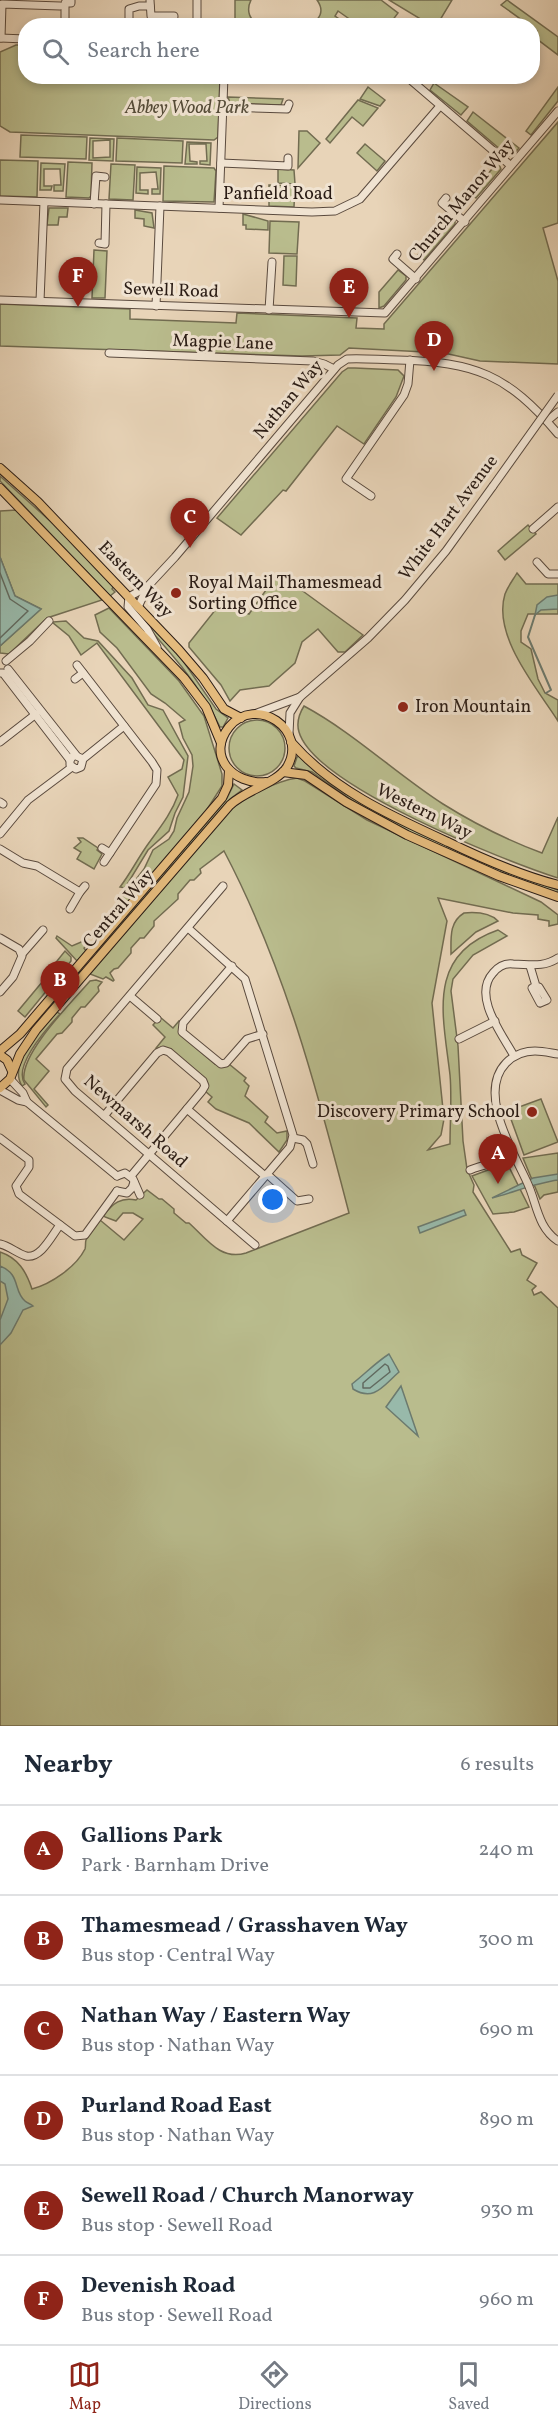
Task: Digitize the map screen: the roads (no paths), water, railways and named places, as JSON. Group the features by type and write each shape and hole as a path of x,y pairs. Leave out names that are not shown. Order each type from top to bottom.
{"main road":[{"name":"Eastern Way","path":"0,468 38,502 129,597 194,667 224,709 241,718"},
{"name":"Eastern Way","path":"0,488 200,698 221,743"},
{"path":"257,713 268,715 279,721 290,738 290,759 283,772 266,782 253,783 242,780 229,770 223,760 221,743 229,727 241,718 257,713"},
{"name":"Western Way","path":"290,738 308,760 336,782 380,810 498,865 558,885"},
{"name":"Central Way","path":"11,1075 7,1060 0,1053 21,1034 222,798 228,785 229,770"},
{"name":"Western Way","path":"283,772 306,775 346,802 407,835 499,876 558,897"},
{"name":"Central Way","path":"0,1089 11,1075 25,1045 36,1030 230,805 245,793 266,782"}],"street":[{"path":"65,18 65,3 71,3 71,0"},
{"path":"197,0 197,18"},
{"path":"129,18 129,9 139,3 150,3 151,16 174,16 174,18"},
{"path":"18,39 1,38 2,4 60,6"},
{"path":"219,208 224,84"},
{"path":"415,84 510,165"},
{"path":"223,107 287,109 290,104"},
{"name":"Panfield Road","path":"0,200 328,212 348,206 365,194 440,106"},
{"name":"Church Manor Way","path":"389,310 558,111"},
{"path":"221,163 288,166 288,158"},
{"path":"94,204 96,176 105,177"},
{"path":"446,198 442,203 465,222"},
{"path":"40,301 44,202"},
{"path":"99,243 105,244 106,204"},
{"path":"156,306 160,206"},
{"path":"397,254 393,259 416,279"},
{"path":"269,310 272,262"},
{"name":"Sewell Road","path":"0,300 378,314 389,310"},
{"name":"Magpie Lane","path":"110,354 313,361 334,369"},
{"name":"Nathan Way","path":"129,597 148,586 175,557 334,369 347,359 410,360 454,364 493,377 528,400 558,434"},
{"path":"371,496 346,479 404,395 408,384 410,360"},
{"name":"White Hart Avenue","path":"290,738 290,713 300,697 368,638 405,600 446,551 558,395"},
{"path":"547,421 558,412"},
{"path":"533,529 558,507"},
{"path":"537,562 548,574 558,574"},
{"name":"Nathan Way","path":"138,607 148,586"},
{"path":"129,597 130,611 147,629 164,658"},
{"path":"49,621 30,641 3,660 4,672 75,760"},
{"path":"77,664 154,764 157,781 104,862"},
{"path":"75,679 83,673"},
{"name":"White Hart Avenue","path":"257,713 300,697"},
{"path":"0,742 38,712"},
{"path":"0,834 28,800 75,760 124,726"},
{"path":"102,848 110,853"},
{"path":"0,849 23,863 38,866 82,889 70,909"},
{"name":"Newmarsh Road","path":"223,886 65,1072 67,1083 255,1245"},
{"path":"188,928 247,982 293,1138 290,1147 227,1221"},
{"path":"22,954 43,930"},
{"path":"0,938 19,949 22,954 22,959 14,974 0,992"},
{"path":"514,1056 485,997 487,981 498,967 505,964 530,966 548,963 558,958"},
{"path":"232,966 183,1023 182,1032 221,1064 226,1063 247,1039 263,1034"},
{"path":"530,966 536,986"},
{"path":"130,996 157,1019"},
{"path":"459,1038 495,1021"},
{"path":"0,1138 29,1160 29,1167 17,1183 16,1191 75,1236 86,1235 121,1192 132,1188 132,1179 148,1154 187,1110 202,1091 204,1084 170,1052 163,1050 157,1053 104,1116"},
{"path":"558,1054 536,1051 514,1056 501,1068 496,1083 497,1109 508,1143 530,1188 542,1226 558,1241"},
{"path":"11,1075 27,1102 117,1176"},
{"path":"0,1089 18,1100 27,1102"},
{"path":"187,1110 297,1201 309,1199"},
{"path":"293,1138 303,1140 307,1144 313,1164"},
{"path":"486,1163 508,1143"},
{"path":"470,1170 486,1163 492,1164 514,1156"},
{"path":"122,1173 132,1179 139,1196 121,1192 114,1182 117,1176 122,1173"},
{"path":"0,1244 24,1255 34,1255 40,1251 60,1225"}],"water":[{"path":"0,557 15,596 41,609 0,646"},
{"path":"558,595 558,609 541,610 535,615 537,605 547,597"},
{"path":"558,1174 558,1180 492,1198 533,1178"},
{"path":"464,1210 466,1215 420,1233 418,1227"},
{"path":"0,1266 11,1273 21,1297 33,1306 23,1310 11,1333 0,1345 0,1320 8,1299 5,1284 0,1281"},
{"path":"389,1354 399,1372 373,1393 360,1393 353,1389 352,1384"},
{"path":"401,1386 418,1436 386,1407"}],"waterway":[{"path":"535,615 528,637 551,690 546,693"}],"place":[{"name":"Devenish Road","path":"78,307"},
{"name":"Sewell Road / Church Manorway","path":"349,318"},
{"name":"Purland Road East","path":"434,371"},
{"name":"Nathan Way / Eastern Way","path":"190,548"},
{"name":"Royal Mail Thamesmead Sorting Office","path":"176,593"},
{"name":"Iron Mountain","path":"403,707"},
{"name":"Thamesmead / Grasshaven Way","path":"60,1011"},
{"name":"Discovery Primary School","path":"532,1112"},
{"name":"Gallions Park","path":"498,1184"}],"park label":[{"name":"Abbey Wood Park","path":"187,108"}]}
